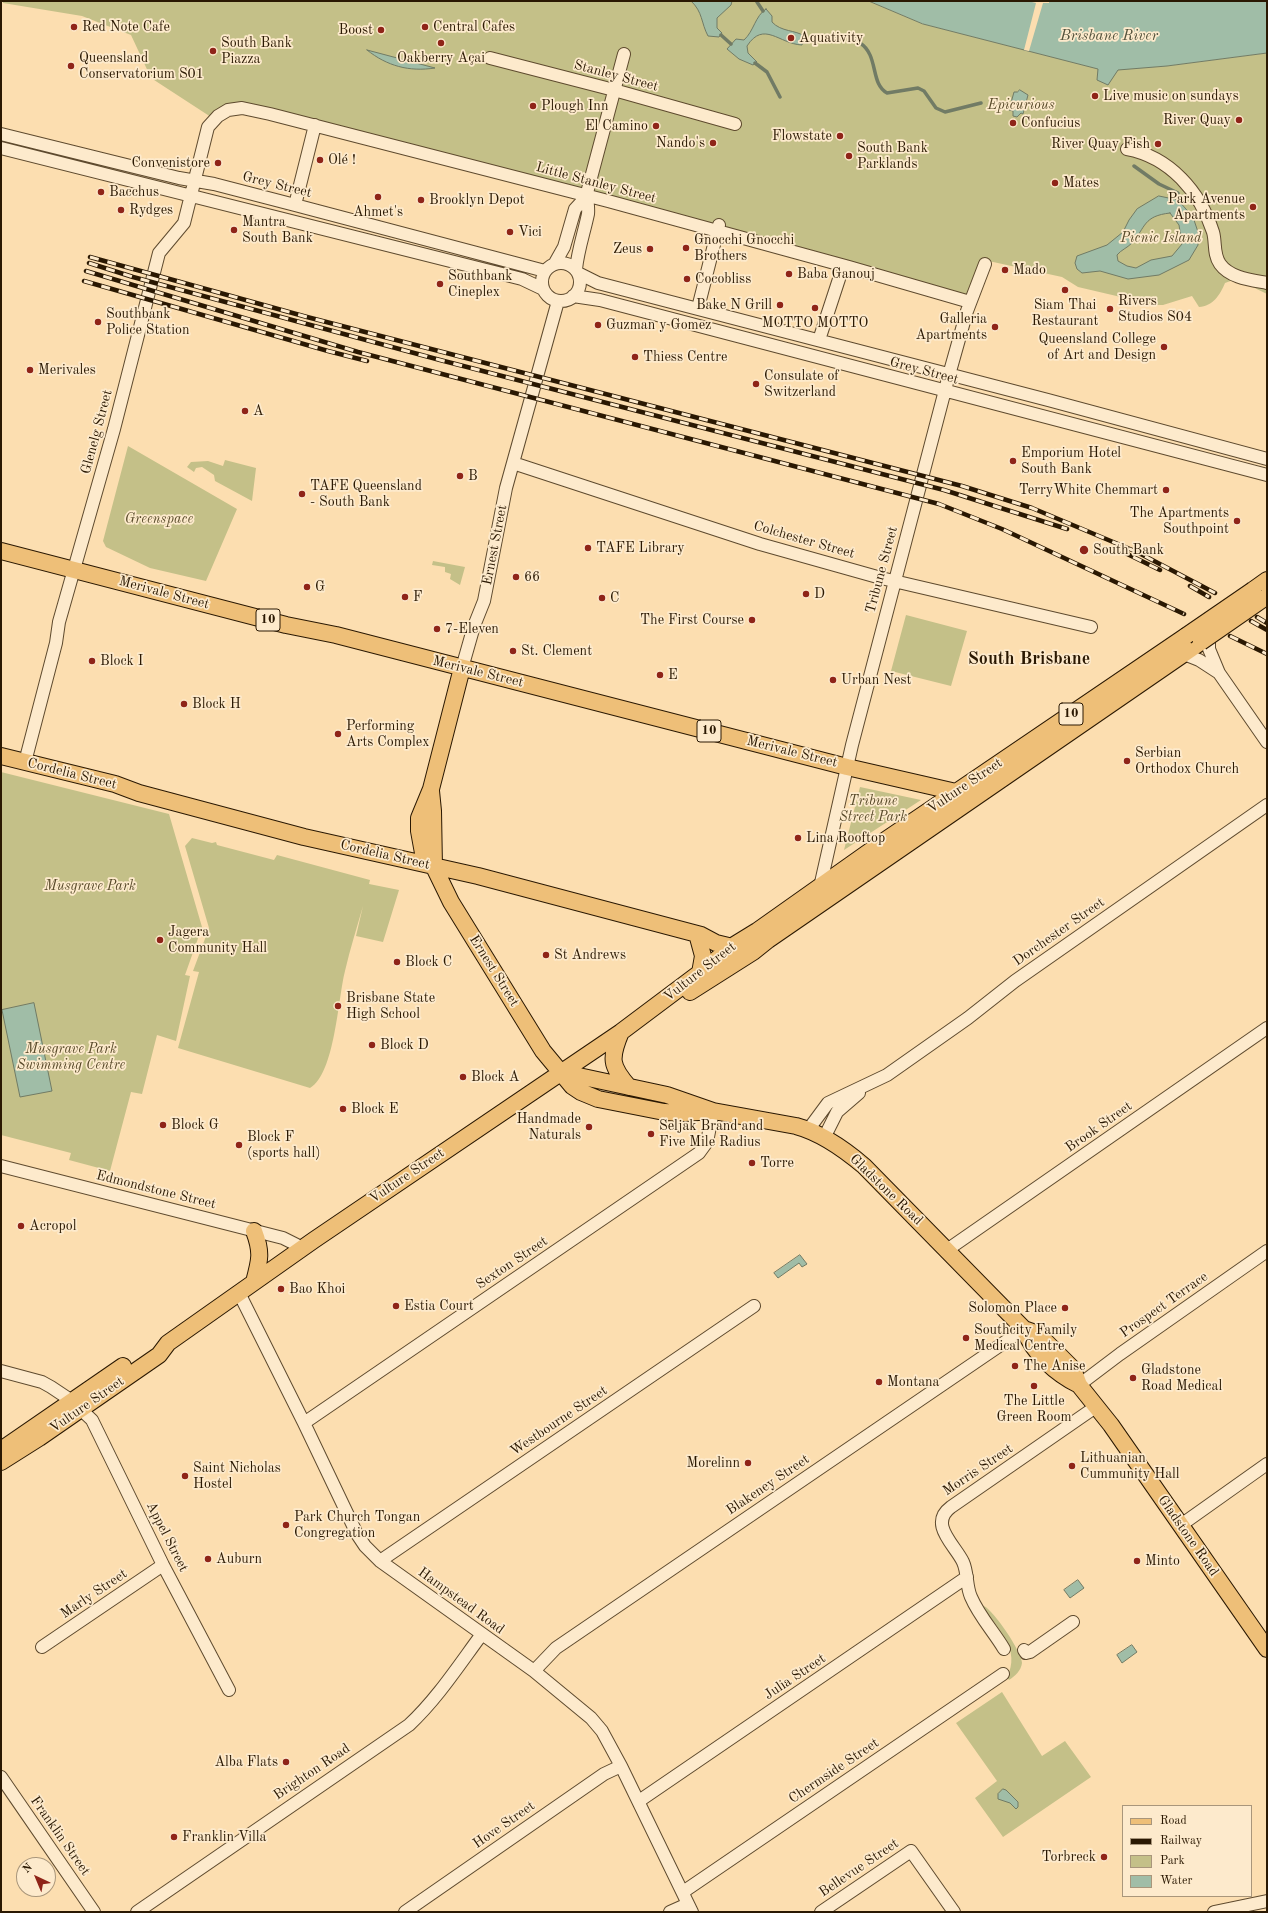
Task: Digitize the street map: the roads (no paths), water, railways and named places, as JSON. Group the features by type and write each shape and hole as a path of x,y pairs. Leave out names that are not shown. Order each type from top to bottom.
{"main road":[{"name":"Merivale Street","path":"1,551 286,625 336,635 847,767 956,792"},
{"name":"Vulture Street","path":"648,1013 687,994 749,955 768,940 1184,654 1206,642 1262,594 1267,580"},
{"name":"Vulture Street","path":"1,1450 159,1354 168,1343 238,1293 648,1013 731,947 1186,636 1262,594"},
{"name":"Ernest Street","path":"462,668 431,789 434,867 451,902 544,1052 560,1072"},
{"name":"Cordelia Street","path":"1,756 116,784 139,793 304,836 478,876 697,934 731,947 744,949 768,940"},
{"path":"697,934 703,956 700,973"},
{"path":"621,1032 614,1051 613,1063 616,1071 629,1087"},
{"name":"Gladstone Road","path":"560,1072 676,1097 713,1111 781,1122 808,1130 841,1147 864,1166 1024,1329 1038,1334 1073,1369 1079,1385 1097,1406 1267,1649"},
{"name":"Gladstone Road","path":"560,1072 576,1090 598,1099 671,1113 713,1111"},
{"path":"254,1231 260,1256 254,1282"},
{"name":"Vulture Street","path":"1,1462 77,1405"}],"street":[{"path":"577,271 568,263 561,261 555,263 545,271 541,283 543,289 549,297 558,301 564,301 574,296 580,286 577,271 578,251 588,212 587,196 624,54"},
{"name":"Stanley Street","path":"490,58 614,90 735,124"},
{"name":"Little Stanley Street","path":"214,119 228,110 242,108 315,125 587,196 718,228 970,302"},
{"name":"Glenelg Street","path":"25,762 56,643 59,622 114,429 159,253 184,223 204,139 208,127 214,119"},
{"path":"295,205 315,125"},
{"name":"Grey Street","path":"1,134 295,205 545,271"},
{"path":"1,148 522,279 543,289"},
{"path":"1128,149 1138,151 1170,167 1185,181 1202,206 1214,235 1215,253 1220,264 1225,269 1236,275 1267,282"},
{"path":"555,263 564,247 576,208 587,196"},
{"path":"698,308 718,228"},
{"name":"Tribune Street","path":"820,887 847,767 949,375 970,302 985,264"},
{"name":"Grey Street","path":"577,271 598,284 698,308 1267,459"},
{"path":"819,340 839,279"},
{"name":"Grey Street","path":"574,296 600,300 1267,475"},
{"name":"Ernest Street","path":"462,668 474,626 484,601 506,488 558,301"},
{"name":"Colchester Street","path":"513,463 760,544 895,580 1092,627"},
{"path":"1206,642 1219,673 1267,742"},
{"path":"1184,654 1199,660 1219,673"},
{"name":"Dorchester Street","path":"808,1130 828,1103 887,1075 968,1018 1021,976 1267,804"},
{"name":"Brook Street","path":"947,1250 1267,1028"},
{"name":"Dorchester Street","path":"824,1138 837,1112 870,1084"},
{"name":"Sexton Street","path":"304,1423 698,1153 707,1142 713,1111"},
{"name":"Edmondstone Street","path":"1,1166 283,1238 303,1248"},
{"name":"Prospect Terrace","path":"1079,1385 1120,1354 1267,1251"},
{"name":"Hampstead Road","path":"238,1293 304,1423 357,1534 365,1546 380,1561 534,1671 591,1718 602,1731 621,1766 690,1908"},
{"name":"Westbourne Street","path":"380,1561 754,1306"},
{"name":"Blakeney Street","path":"534,1671 556,1648 1024,1329"},
{"name":"Appel Street","path":"1,1371 42,1382 77,1405 92,1420 163,1565 229,1690"},
{"name":"Morris Street","path":"1004,1649 974,1603 970,1593 963,1562 943,1530 941,1521 945,1512 1097,1406"},
{"path":"1181,1525 1267,1464"},
{"name":"Marly Street","path":"42,1647 163,1565"},
{"name":"Julia Street","path":"639,1801 967,1577"},
{"path":"1024,1650 1026,1652 1030,1652 1073,1622"},
{"name":"Brighton Road","path":"137,1912 409,1725 441,1688 482,1634"},
{"name":"Chermside Street","path":"683,1892 1002,1674"},
{"name":"Hove Street","path":"405,1912 604,1774 621,1766"},
{"name":"Franklin Street","path":"1,1777 94,1912"},
{"name":"Bellevue Street","path":"821,1912 911,1851 954,1912"},
{"path":"1214,1912 1267,1901"},
{"path":"670,1912 690,1908"}],"water":[{"path":"691,1 732,1 731,5 717,18 717,28 722,33 719,37 708,36 700,13"},
{"name":"Brisbane River","path":"869,1 1267,1 1267,53 1167,66 1118,70 1108,85 1097,80 1098,69 923,24"},
{"name":"Aquativity","path":"766,9 772,16 772,22 780,28 804,36 802,45 794,44 772,35 760,35 753,38 747,46 748,53 757,62 753,65 739,59 727,49 736,39 744,40 759,16"},
{"path":"367,50 435,68 416,69 390,64"},
{"path":"1020,90 1028,95 1023,114 1021,113 1017,117 1013,116 1013,111 1009,110 1014,92"},
{"path":"1159,196 1178,200 1193,217 1198,232 1198,245 1189,260 1159,275 1128,279 1100,271 1082,273 1077,269 1075,263 1077,256 1107,245 1123,232 1137,209","holes":["1170,213 1179,225 1182,244 1172,256 1151,260 1136,268 1127,266 1118,261 1117,255 1132,243 1146,223 1155,217 1161,214"]},
{"path":"34,1003 52,1091 20,1097 2,1010"},
{"path":"800,1255 807,1264 802,1267 799,1263 778,1278 774,1273"},
{"path":"1078,1580 1084,1588 1070,1598 1064,1590"},
{"path":"1132,1645 1137,1652 1122,1663 1117,1655"},
{"path":"1003,1789 1006,1790 1018,1802 1018,1807 1016,1809 1010,1803 998,1799 998,1794"}],"waterway":[{"path":"757,2 763,11"},
{"path":"721,35 731,44"},
{"path":"803,42 838,36 855,39 866,48 870,55 878,83 887,93 918,88 924,91 936,108 945,112 981,103"},
{"path":"755,63 767,72 780,97"},
{"path":"1134,166 1159,184 1178,193 1178,200"}],"railway":[{"path":"90,257 307,317 962,486 1032,508 1137,552 1215,593"},
{"path":"89,263 133,277 440,360 944,490 1067,529"},
{"path":"86,271 358,352 939,504 1002,529 1184,614"},
{"path":"84,281 367,361"},
{"path":"1117,549 1160,570"},
{"path":"1190,586 1209,597"},
{"path":"1257,617 1267,623"},
{"path":"1251,621 1267,630"},
{"path":"1230,636 1267,654"}],"place":[{"name":"Red Note Cafe","path":"74,27"},
{"name":"Central Cafes","path":"425,27"},
{"name":"Boost","path":"381,30"},
{"name":"Aquativity","path":"791,38"},
{"name":"Oakberry Açai","path":"441,43"},
{"name":"South Bank Piazza","path":"213,51"},
{"name":"Queensland Conservatorium S01","path":"71,66"},
{"name":"Live music on sundays","path":"1095,96"},
{"name":"Plough Inn","path":"533,106"},
{"name":"River Quay","path":"1239,120"},
{"name":"Confucius","path":"1013,123"},
{"name":"El Camino","path":"656,126"},
{"name":"Flowstate","path":"840,136"},
{"name":"Nando's","path":"713,143"},
{"name":"River Quay Fish","path":"1158,144"},
{"name":"South Bank Parklands","path":"849,156"},
{"name":"Olé !","path":"320,160"},
{"name":"Convenistore","path":"218,163"},
{"name":"Mates","path":"1055,183"},
{"name":"Bacchus","path":"101,192"},
{"name":"Ahmet's","path":"378,197"},
{"name":"Brooklyn Depot","path":"421,200"},
{"name":"Park Avenue Apartments","path":"1253,207"},
{"name":"Rydges","path":"121,210"},
{"name":"Mantra South Bank","path":"234,230"},
{"name":"Vici","path":"510,232"},
{"name":"Gnocchi Gnocchi Brothers","path":"686,248"},
{"name":"Zeus","path":"650,249"},
{"name":"Mado","path":"1005,270"},
{"name":"Baba Ganouj","path":"789,274"},
{"name":"Cocobliss","path":"687,279"},
{"name":"Southbank Cineplex","path":"440,284"},
{"name":"Siam Thai Restaurant","path":"1065,290"},
{"name":"Bake N Grill","path":"780,305"},
{"name":"MOTTO MOTTO","path":"815,308"},
{"name":"Rivers Studios S04","path":"1110,309"},
{"name":"Southbank Police Station","path":"98,322"},
{"name":"Guzman y Gomez","path":"598,325"},
{"name":"Galleria Apartments","path":"995,327"},
{"name":"Queensland College of Art and Design","path":"1164,347"},
{"name":"Thiess Centre","path":"635,357"},
{"name":"Merivales","path":"30,370"},
{"name":"Consulate of Switzerland","path":"756,384"},
{"name":"A","path":"245,411"},
{"name":"Emporium Hotel South Bank","path":"1013,461"},
{"name":"B","path":"460,476"},
{"name":"TerryWhite Chemmart","path":"1166,490"},
{"name":"TAFE Queensland - South Bank","path":"302,494"},
{"name":"The Apartments Southpoint","path":"1237,521"},
{"name":"TAFE Library","path":"588,548"},
{"name":"South Bank","path":"1084,550"},
{"name":"66","path":"516,577"},
{"name":"G","path":"307,587"},
{"name":"D","path":"806,594"},
{"name":"F","path":"405,597"},
{"name":"C","path":"602,598"},
{"name":"The First Course","path":"752,620"},
{"name":"7-Eleven","path":"437,629"},
{"name":"St. Clement","path":"513,651"},
{"name":"Block I","path":"92,661"},
{"name":"E","path":"660,675"},
{"name":"Urban Nest","path":"833,680"},
{"name":"Block H","path":"184,704"},
{"name":"Performing Arts Complex","path":"338,734"},
{"name":"Serbian Orthodox Church","path":"1127,761"},
{"name":"Lina Rooftop","path":"798,838"},
{"name":"Jagera Community Hall","path":"160,940"},
{"name":"St Andrews","path":"546,955"},
{"name":"Block C","path":"397,962"},
{"name":"Brisbane State High School","path":"338,1006"},
{"name":"Block D","path":"372,1045"},
{"name":"Block A","path":"463,1077"},
{"name":"Block E","path":"343,1109"},
{"name":"Block G","path":"163,1125"},
{"name":"Handmade Naturals","path":"589,1127"},
{"name":"Seljak Brand and Five Mile Radius","path":"651,1134"},
{"name":"Block F (sports hall)","path":"239,1145"},
{"name":"Torre","path":"752,1163"},
{"name":"Acropol","path":"21,1226"},
{"name":"Bao Khoi","path":"281,1289"},
{"name":"Estia Court","path":"396,1306"},
{"name":"Solomon Place","path":"1065,1308"},
{"name":"Southcity Family Medical Centre","path":"966,1338"},
{"name":"The Anise","path":"1015,1366"},
{"name":"Gladstone Road Medical","path":"1133,1378"},
{"name":"Montana","path":"879,1382"},
{"name":"The Little Green Room","path":"1034,1386"},
{"name":"Morelinn","path":"748,1463"},
{"name":"Lithuanian Cummunity Hall","path":"1072,1466"},
{"name":"Saint Nicholas Hostel","path":"185,1476"},
{"name":"Park Church Tongan Congregation","path":"286,1525"},
{"name":"Auburn","path":"208,1559"},
{"name":"Minto","path":"1137,1561"},
{"name":"Alba Flats","path":"286,1762"},
{"name":"Franklin Villa","path":"174,1837"},
{"name":"Torbreck","path":"1104,1857"}],"district":[{"name":"South Brisbane","path":"1029,659"}],"park label":[{"name":"Epicurious","path":"1021,105"},
{"name":"Picnic Island","path":"1161,238"},
{"name":"Greenspace","path":"159,519"},
{"name":"Tribune Street Park","path":"873,810"},
{"name":"Musgrave Park","path":"90,886"},
{"name":"Musgrave Park Swimming Centre","path":"71,1058"}]}
